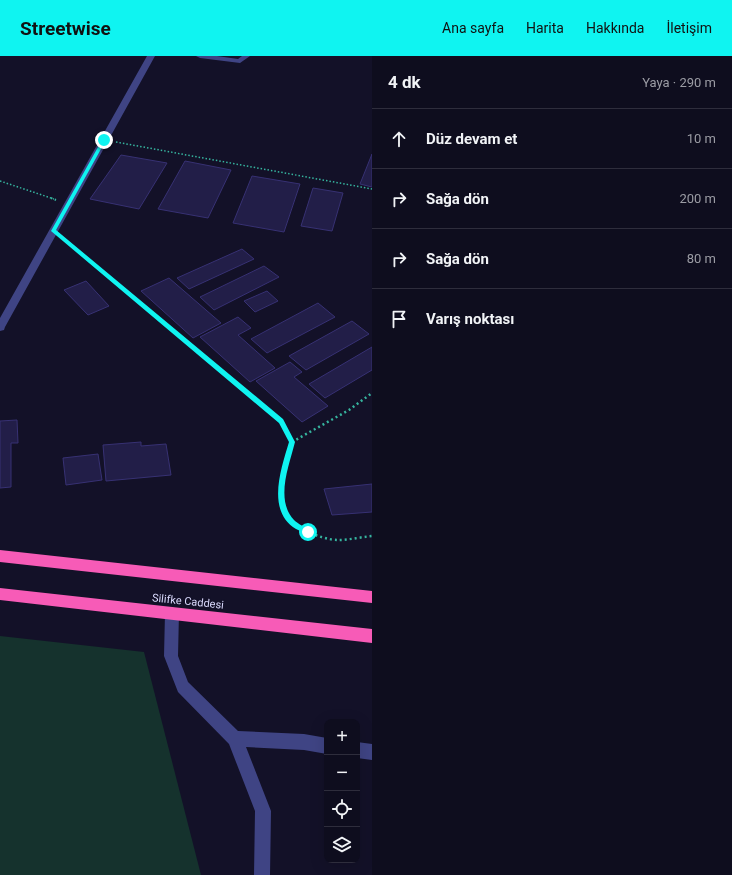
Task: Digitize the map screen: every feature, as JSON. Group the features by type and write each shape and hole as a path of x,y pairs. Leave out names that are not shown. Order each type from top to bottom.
{"highway":[{"path":"0,556 372,597"},
{"name":"Silifke Caddesi","path":"0,594 372,636"}],"street":[{"path":"0,327 151,56"},
{"path":"200,56 240,61 246,56"},
{"path":"172,613 171,656 183,687 235,739 263,811 262,875"},
{"path":"235,739 304,742 324,745"},
{"path":"360,750 372,752"}],"path":[{"path":"104,140 372,189"},
{"path":"0,181 69,204"},
{"path":"54,231 281,421 292,442 282,478 282,507 292,523 308,532 337,540 372,536"},
{"path":"292,442 349,410 372,393"}],"green space":[{"path":"0,636 144,652 201,875 0,875"}],"building":[{"path":"372,154 372,187 360,184"},
{"path":"121,155 167,163 139,209 90,199"},
{"path":"185,161 231,170 208,218 158,209"},
{"path":"252,176 300,184 284,232 233,223"},
{"path":"313,188 343,193 332,231 301,226"},
{"path":"242,249 254,259 189,289 177,278"},
{"path":"264,266 279,277 214,310 200,297"},
{"path":"169,278 221,323 193,338 141,291"},
{"path":"86,281 109,306 88,315 64,290"},
{"path":"267,291 278,301 255,312 244,301"},
{"path":"318,303 335,317 267,353 251,339"},
{"path":"238,317 251,328 238,335 275,368 250,382 200,337"},
{"path":"352,321 369,334 306,370 289,356"},
{"path":"372,347 372,370 325,398 309,384"},
{"path":"290,362 302,372 294,377 328,406 302,422 256,381"},
{"path":"17,420 18,443 11,443 11,487 0,488 0,421"},
{"path":"141,442 141,446 166,444 171,475 106,481 103,445"},
{"path":"98,454 102,480 66,485 63,458"},
{"path":"372,484 372,512 332,515 324,489"}],"route":[{"path":"104,140 54,231 281,421 292,442 282,478 282,507 292,523 308,532"}]}
